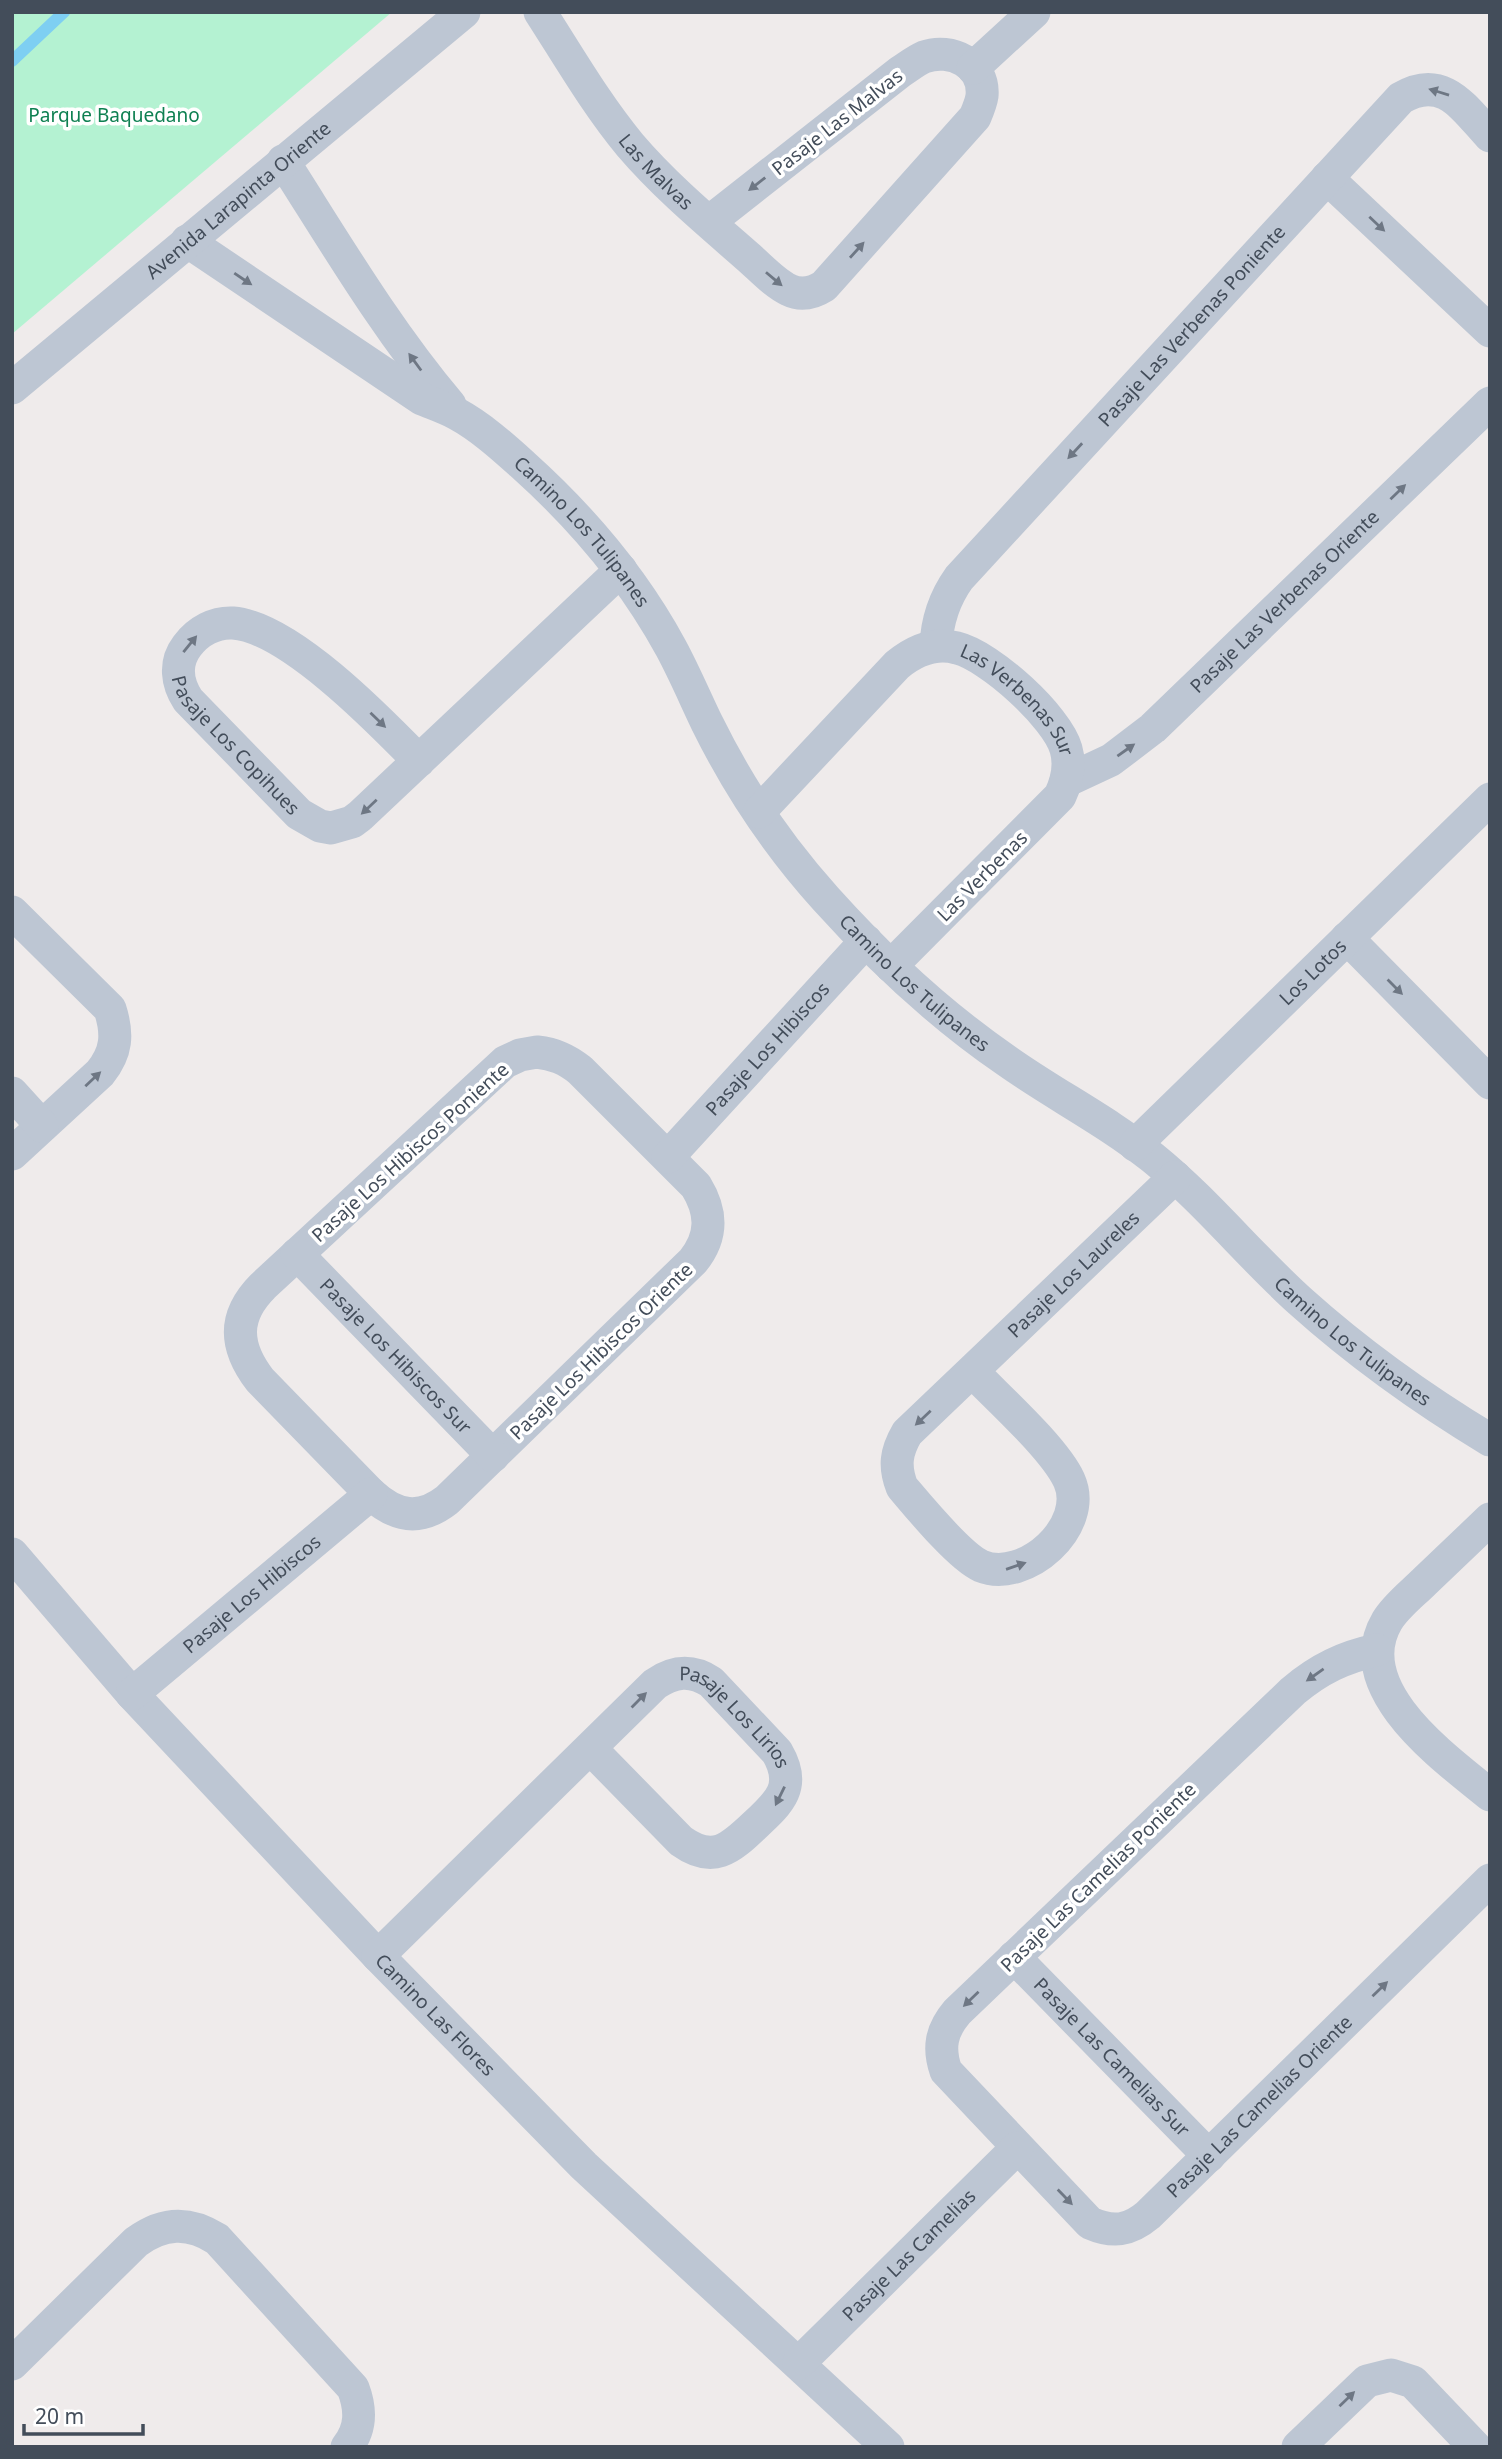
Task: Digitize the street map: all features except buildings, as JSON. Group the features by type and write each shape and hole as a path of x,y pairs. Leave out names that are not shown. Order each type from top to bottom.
{"street":[{"name":"Avenida Larapinta Oriente","path":"12,388 464,12"},
{"name":"Las Malvas","path":"540,12 605,113 661,178 781,285 789,290 807,294 824,286 975,117 982,96 979,76 973,68"},
{"path":"973,68 1034,12"},
{"name":"Pasaje Las Malvas","path":"709,222 922,58 945,54 957,56 973,68"},
{"name":"Pasaje Las Verbenas Poniente","path":"936,646 942,609 959,578 1393,106 1412,91 1424,89 1444,92 1454,97 1490,136"},
{"name":"Camino Los Tulipanes","path":"284,160 384,319 458,415"},
{"path":"1327,178 1490,331"},
{"name":"Camino Los Tulipanes","path":"187,241 422,399 458,415 512,455 550,489 621,570 670,646 739,782 775,835 816,888 866,941 924,997 970,1034 1010,1064 1104,1121 1175,1177 1291,1292 1352,1345 1406,1387 1490,1440"},
{"name":"Pasaje Las Verbenas Oriente","path":"1066,781 1111,760 1153,729 1490,403"},
{"name":"Pasaje Los Copihues","path":"419,761 326,673 262,631 232,623 216,624 192,640 180,659 179,680 188,700 299,814 320,826 331,828 352,822 419,761 621,570"},
{"path":"760,812 897,665 909,655 936,646"},
{"name":"Las Verbenas Sur","path":"936,646 955,647 973,653 1026,695 1061,736 1069,766 1066,781"},
{"name":"Las Verbenas","path":"891,966 1049,808 1066,781"},
{"name":"Los Lotos","path":"1135,1144 1490,799"},
{"path":"12,912 110,1009 115,1024 116,1041 108,1064 12,1154"},
{"path":"1347,938 1490,1083"},
{"name":"Pasaje Los Hibiscos","path":"668,1157 866,941"},
{"name":"Pasaje Los Hibiscos Poniente","path":"371,1494 249,1366 242,1350 240,1333 243,1314 251,1298 505,1062 520,1055 537,1052 567,1060 668,1157"},
{"path":"12,1093 42,1126"},
{"name":"Pasaje Los Hibiscos Oriente","path":"371,1494 399,1513 414,1514 438,1507 702,1250 708,1236 707,1209 696,1186 668,1157"},
{"name":"Pasaje Los Laureles","path":"973,1372 1041,1443 1069,1480 1073,1496 1068,1521 1059,1535 1038,1556 1016,1568 1005,1570 979,1565 966,1556 902,1487 897,1474 899,1446 907,1433 1175,1177"},
{"name":"Pasaje Los Hibiscos Sur","path":"297,1254 493,1456"},
{"name":"Pasaje Los Hibiscos","path":"132,1694 371,1494"},
{"path":"1490,1519 1398,1608 1384,1627 1377,1650 1377,1666 1390,1697 1432,1745 1490,1795"},
{"name":"Camino Las Flores","path":"12,1554 132,1694 379,1956 584,2166 888,2447"},
{"name":"Pasaje Las Camelias Poniente","path":"1017,2148 946,2071 941,2045 949,2022 1309,1678 1351,1656 1377,1650"},
{"name":"Pasaje Los Lirios","path":"379,1956 590,1748 655,1684 668,1675 684,1672 699,1674 711,1682 777,1752 786,1776 785,1791 778,1804 739,1841 730,1848 708,1853 693,1849 681,1841 590,1748"},
{"name":"Pasaje Las Camelias Oriente","path":"1017,2148 1090,2223 1112,2230 1126,2229 1138,2223 1490,1880"},
{"name":"Pasaje Las Camelias Sur","path":"1014,1957 1209,2156"},
{"name":"Pasaje Las Camelias","path":"799,2363 1017,2148"},
{"path":"12,2364 148,2232 163,2227 192,2226 217,2239 353,2388 360,2418 357,2430 347,2447"},
{"path":"1298,2447 1367,2381 1391,2375 1413,2382 1475,2447"}],"green space":[{"name":"Parque Baquedano","path":"12,12 392,12 12,334"}],"waterway":[{"path":"12,61 64,12"}]}
